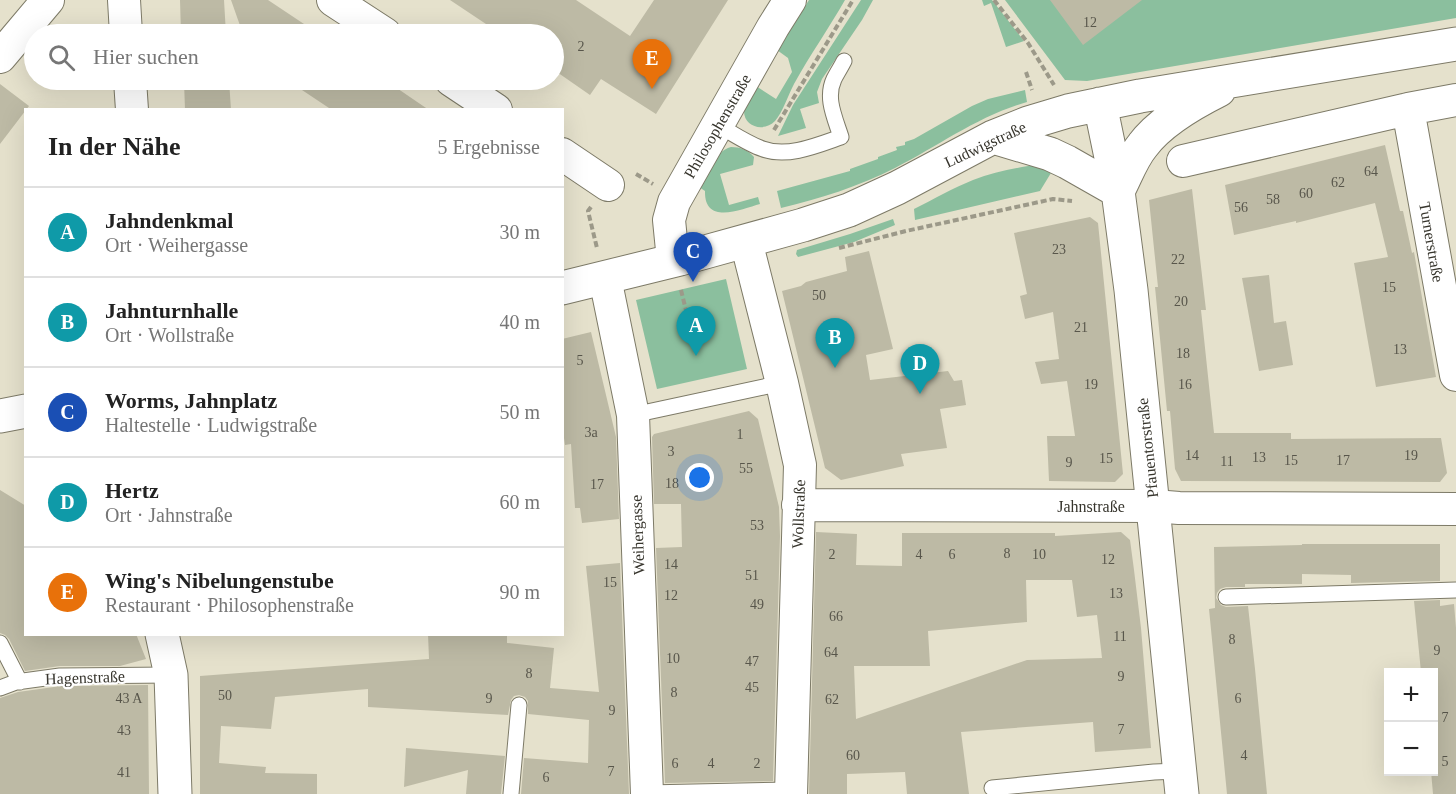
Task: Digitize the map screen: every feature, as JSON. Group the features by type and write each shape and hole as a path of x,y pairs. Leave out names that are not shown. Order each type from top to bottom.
{"street":[{"path":"28,24 48,0"},
{"path":"124,0 125,24"},
{"path":"333,0 369,24"},
{"name":"Philosophenstraße","path":"673,260 669,220 674,202 790,0"},
{"path":"0,57 24,28"},
{"name":"Ludwigstraße","path":"564,288 746,241 849,210 897,188 993,137 1068,111 1140,96 1456,44"},
{"path":"993,137 1050,154 1118,191 1135,157 1154,134 1195,102 1239,80"},
{"path":"131,90 132,108"},
{"path":"466,90 493,108"},
{"path":"1183,161 1456,100"},
{"name":"Pfauentorstraße","path":"1100,104 1118,191 1131,290 1166,507 1181,783"},
{"name":"Turnerstraße","path":"1408,109 1456,375"},
{"path":"564,156 601,195"},
{"name":"Wollstraße","path":"746,241 800,465 791,792"},
{"name":"Weihergasse","path":"604,278 633,415 647,793"},
{"path":"0,416 24,411"},
{"name":"Jahnstraße","path":"798,505 1456,509"},
{"path":"162,636 171,675 175,794"}],"lane":[{"path":"718,125 775,153 811,147 841,137 831,105 831,93 833,81 844,62"},
{"path":"633,415 782,383"},
{"path":"1226,597 1456,590"},
{"path":"0,643 20,682"},
{"name":"Hagenstraße","path":"0,688 20,682 60,676 171,675"},
{"path":"511,794 519,705"},
{"path":"992,788 1154,771 1181,783"},
{"path":"647,793 791,792"}],"path":[{"path":"763,149 853,0"},
{"path":"994,0 1028,43 1068,111"},
{"path":"601,195 588,211 604,278"},
{"path":"837,249 906,231 1053,199 1074,201"},
{"path":"682,297 694,343"}],"green space":[{"path":"809,0 845,0 800,73 775,121 761,127 751,125 745,117 744,108 756,86 776,99 792,72 788,58 777,50"},
{"path":"861,0 873,0 822,79 817,92 819,103 800,109 806,128 778,136 793,105"},
{"path":"982,0 992,0 1024,41 1006,47 991,3 984,6"},
{"path":"1005,0 1456,0 1456,18 1087,81 1065,80"},
{"path":"1025,90 1027,102 976,123 881,175 839,191 781,208 777,191 850,171 850,169 897,150 896,147 905,145 905,142 972,106 988,99"},
{"path":"731,147 744,149 754,157 753,165 720,174 729,205 758,197 760,204 734,211 717,212 706,202 705,191 699,187 720,153"},
{"path":"1028,166 1054,168 1040,191 915,220 914,209 958,186 987,175"},
{"path":"893,219 895,225 854,242 798,257 796,254 797,250"},
{"path":"726,279 747,369 657,389 636,300"}],"building":[{"path":"180,0 224,0 225,24 181,24"},
{"path":"231,0 268,0 304,24 239,24"},
{"path":"450,0 576,0 630,36 654,0 728,0 656,114 601,79 590,95 564,77 564,24 486,24"},
{"path":"1050,0 1142,0 1083,45"},
{"path":"0,84 29,106 24,108 24,113 0,144"},
{"path":"184,90 230,90 231,108 185,108"},
{"path":"302,90 400,90 426,108 329,108"},
{"path":"1385,145 1400,211 1403,211 1412,253 1414,252 1436,377 1376,387 1354,263 1388,257 1375,203 1296,223 1296,221 1234,235 1225,185"},
{"path":"1192,189 1206,310 1201,310 1214,433 1291,433 1291,439 1441,438 1447,473 1440,482 1181,481 1175,469 1170,411 1167,411 1149,200"},
{"path":"1090,217 1098,223 1123,474 1115,482 1049,481 1047,436 1075,436 1067,381 1041,384 1035,362 1059,359 1053,312 1025,319 1020,296 1027,294 1014,233"},
{"path":"869,251 893,349 866,355 870,380 948,371 954,381 962,380 966,405 940,409 947,448 901,454 904,466 841,480 825,468 782,291 847,271 845,257"},
{"path":"1269,275 1274,323 1286,321 1293,365 1259,371 1242,278"},
{"path":"591,332 616,437 619,519 582,523 580,508 575,508 571,444 565,445 564,438 564,339"},
{"path":"749,411 758,419 779,507 773,781 665,783 656,548 682,547 681,504 654,504 652,437 654,434"},
{"path":"0,490 24,505 24,636 137,636 146,659 120,666 60,666 25,671 9,639 0,633"},
{"path":"816,532 857,534 856,565 902,566 902,533 1055,533 1055,536 1121,532 1130,540 1141,628 1151,748 1095,752 1093,722 961,732 969,794 907,794 905,772 847,774 847,794 809,794","holes":["1026,580 1072,580 1077,617 1097,615 1102,658 1027,660 856,719 854,666 930,666 928,631 1027,622"]},
{"path":"1302,544 1440,544 1440,581 1351,583 1351,575 1302,574 1302,584 1245,584 1245,587 1220,589 1216,598 1221,605 1226,607 1248,606 1267,794 1227,794 1209,609 1215,608 1214,547"},
{"path":"620,563 629,794 521,794 524,758 588,763 589,720 528,714 528,701 519,695 514,696 511,700 508,715 368,707 368,689 275,697 271,729 221,726 219,763 266,767 265,773 317,774 317,794 200,794 200,676 429,659 428,636 507,636 507,643 554,648 550,688 599,692 586,566"},
{"path":"1440,600 1440,606 1454,604 1456,794 1433,794 1431,776 1438,776 1438,668 1421,668 1414,601"},
{"path":"148,685 149,794 0,794 0,698 18,692 61,686"},
{"path":"406,748 505,756 501,794 466,794 468,770 404,787"}],"place":[{"name":"Wing's Nibelungenstube","path":"652,89"},
{"name":"Worms, Jahnplatz","path":"693,282"},
{"name":"Jahndenkmal","path":"696,356"},
{"name":"Jahnturnhalle","path":"835,368"},
{"name":"Hertz","path":"920,394"}]}
